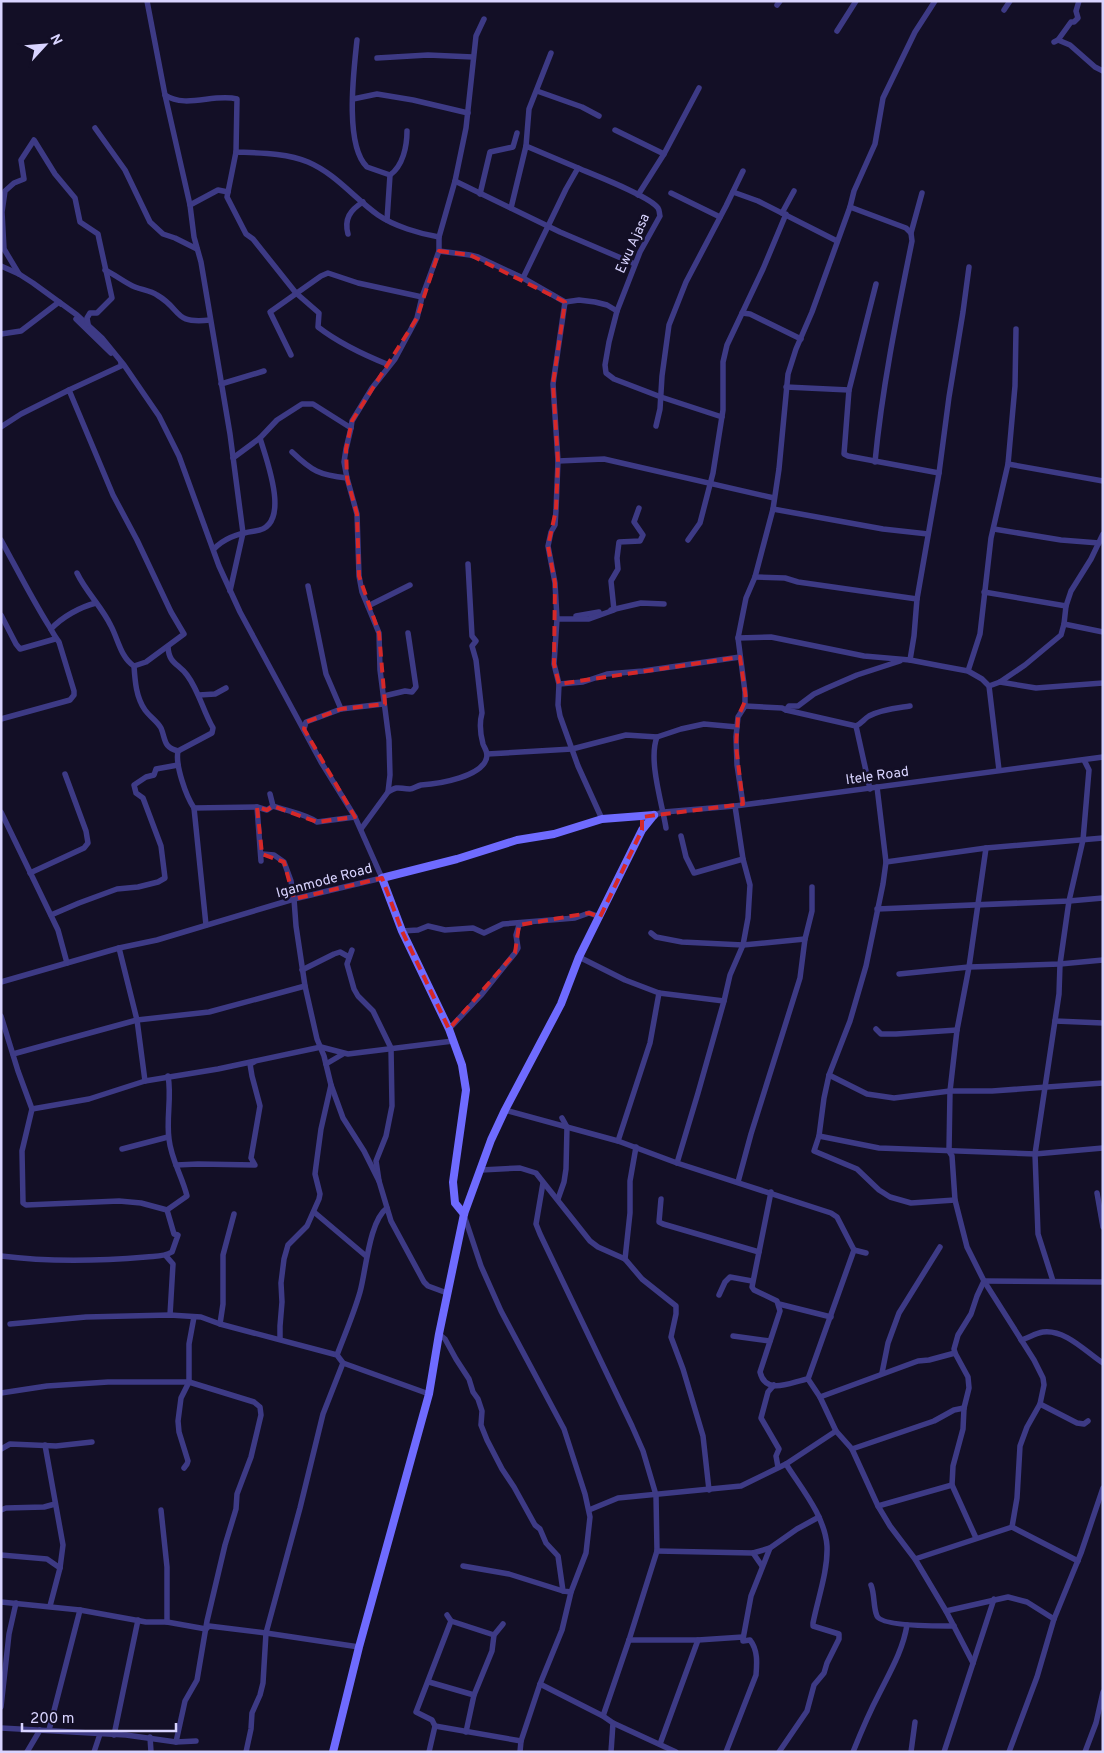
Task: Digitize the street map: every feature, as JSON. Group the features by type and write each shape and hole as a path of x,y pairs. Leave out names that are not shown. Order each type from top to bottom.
{"street":[{"path":"147,1 165,95 190,205 194,237 201,262 233,458 243,533 230,591"},
{"path":"837,31 856,1"},
{"path":"743,804 737,765 737,728 738,717 745,706 746,692 738,638 746,598 755,577 773,509 779,469 788,374 850,208 854,191 875,144 883,98 915,32 935,1"},
{"path":"1004,10 1010,1"},
{"path":"1079,1 1076,11 1078,18 1071,22 1060,41 1076,49 1095,67 1103,71"},
{"path":"361,829 392,786 389,740 380,670 379,633 358,576 357,514 344,462 354,416 410,333 420,310 422,297 439,251 439,237 455,181 468,113 476,36 484,18"},
{"path":"357,40 352,83 355,137 362,161 367,167 390,175"},
{"path":"511,208 526,146 529,109 551,53"},
{"path":"377,58 428,55 473,58"},
{"path":"638,195 664,154 699,88"},
{"path":"537,91 582,107 599,116"},
{"path":"352,99 377,94 468,113"},
{"path":"165,95 174,101 203,98 237,99 236,152 227,197 246,234 253,239 296,293 319,313 318,327 333,339 361,354 389,365"},
{"path":"95,128 126,170 150,222 163,234 197,249"},
{"path":"615,130 664,154"},
{"path":"387,220 390,175 396,170 404,153 407,145 407,131"},
{"path":"480,194 490,152 514,147 517,133"},
{"path":"19,274 4,249 2,200 5,191 14,183 24,180 21,160 34,140 55,174 74,198 80,222 98,234 112,298 97,312 90,313 87,318 88,324"},
{"name":"Ewu Ajasa","path":"526,146 638,195 658,207 660,216 640,252 617,311 609,342 606,374 614,379 661,397"},
{"path":"236,152 290,156 308,162 332,176 379,216 419,233 439,237"},
{"path":"522,278 578,168"},
{"path":"656,426 660,409 669,325 686,282 743,171"},
{"path":"455,181 549,226 635,264"},
{"path":"190,205 218,190 228,192"},
{"path":"688,540 700,523 709,483 713,474 724,401 723,362 727,344 763,269 794,191"},
{"path":"733,192 784,214 837,241"},
{"path":"671,193 720,217"},
{"path":"875,462 879,418 892,339 912,241 911,233 922,193"},
{"path":"348,234 348,215 362,202"},
{"path":"850,208 899,225 911,233"},
{"path":"439,251 470,255 522,278 565,302 579,300 595,302 607,305 617,311"},
{"path":"1,266 19,274 88,324 113,351 159,416 179,456 198,512 230,591 260,651 325,769 355,817 382,878 402,931 449,1029 466,1081 453,1182 455,1203 464,1214 481,1266 501,1311 564,1429 586,1494 589,1510 590,1528 586,1553 571,1592 562,1630 540,1684 520,1752"},
{"path":"910,660 917,599 939,473 968,267"},
{"path":"105,270 134,287 159,296 185,320 210,320"},
{"path":"291,355 270,312 328,273 362,284 422,297"},
{"path":"110,283 118,276"},
{"path":"876,284 849,390 844,454 875,462 939,473"},
{"path":"1,334 21,331 59,302"},
{"path":"1,427 21,414 69,390 123,366 59,302"},
{"path":"565,302 553,384 558,461 555,525 551,532 548,546 555,583 557,619 554,664 559,684 560,716 578,766 602,819"},
{"path":"746,306 750,314"},
{"path":"742,313 750,314 801,339"},
{"path":"968,671 980,634 984,592 994,529 1008,464 1015,386 1016,329"},
{"path":"221,384 264,371"},
{"path":"786,387 849,390"},
{"path":"69,390 113,496 184,634 146,662 134,666"},
{"path":"661,397 722,417"},
{"path":"233,458 260,438 277,420 306,403 314,404 351,428"},
{"path":"214,549 220,542 243,533 256,531 268,525 273,519 275,510 273,486 260,438"},
{"path":"292,452 312,470 328,476 347,478"},
{"path":"558,461 604,459 693,481 774,498"},
{"path":"1008,464 1103,481"},
{"path":"614,610 611,581 618,569 619,542 640,541 643,535 634,522 639,508"},
{"path":"773,509 928,534"},
{"path":"242,526 251,531"},
{"path":"994,529 1061,540 1099,543"},
{"path":"989,686 1000,682 1025,665 1061,635 1066,606 1071,591 1103,534"},
{"path":"1,540 38,610 51,629 55,639 59,642 74,691 73,698 1,719"},
{"path":"392,786 411,789 419,785 463,776 477,769 484,762 487,754 480,732 482,714 476,660 472,646 476,641 472,636 468,564"},
{"path":"78,573 111,626 128,662 134,666"},
{"path":"755,577 785,578 798,582 917,599"},
{"path":"368,606 410,585"},
{"path":"308,586 326,674 341,709"},
{"path":"984,592 1066,606"},
{"path":"51,629 61,620 86,606 96,603"},
{"path":"557,619 589,619 641,603 664,604"},
{"path":"1,615 20,649 55,639"},
{"path":"1064,624 1103,632"},
{"path":"384,696 405,691 412,692 416,686 408,634"},
{"path":"738,638 771,637 864,656 910,660 968,671 982,679 989,686 999,770"},
{"path":"134,666 136,686 144,710 161,728 166,744 170,749 178,751 214,731 199,695 186,674 169,658 168,647"},
{"path":"559,684 582,682 608,674 740,657"},
{"path":"786,710 789,706 798,706 814,694 856,675 902,660"},
{"path":"1000,682 1036,688 1103,683"},
{"path":"199,695 215,694 226,688"},
{"path":"304,728 306,722 341,709 383,704"},
{"path":"745,706 782,708 856,726 862,724 871,715 879,712 910,706"},
{"path":"487,754 572,749 620,735 657,737 704,724 737,728"},
{"path":"856,726 870,789"},
{"path":"657,737 654,745 654,764 666,828"},
{"path":"178,751 176,758 194,808 206,925"},
{"name":"Itele Road","path":"654,815 664,812 735,806 870,789 1103,757"},
{"path":"1052,1281 1038,1234 1035,1154 1059,994 1060,964 1069,901 1083,840 1089,770 1088,759"},
{"path":"51,915 117,889 138,887 158,882 165,878 161,846 142,798 136,793 134,785 146,777 154,775 156,769 178,765"},
{"path":"30,873 84,848 88,843 86,831 65,774"},
{"path":"877,787 886,862 866,966 850,1022 829,1075 819,1136 814,1151 857,1169 884,1195 911,1203 955,1200"},
{"path":"270,794 273,806"},
{"path":"273,806 309,816 317,822 355,817"},
{"path":"194,808 257,807 267,810 273,806"},
{"path":"677,1162 730,975 742,945 749,910 750,885 743,859 735,806"},
{"path":"257,807 262,854 261,861"},
{"path":"1,812 58,930 68,963"},
{"path":"335,1751 359,1647 429,1394 439,1334 464,1214 504,1110 560,1004 579,957 642,830 654,815"},
{"name":"Iganmode Road","path":"1,982 119,948 157,940 294,899 457,859 517,840 554,834 602,819 654,815"},
{"path":"642,817 642,830"},
{"path":"681,836 686,857 694,873 743,859"},
{"path":"886,862 986,848 1103,838"},
{"path":"986,848 969,967 956,1030 950,1092 949,1151 952,1156 955,1200 967,1247 984,1281 1043,1378 1044,1385 1040,1404 1027,1427 1020,1446 1017,1498 1012,1527"},
{"path":"262,854 274,855 284,862 291,881 305,986 331,1085 343,1118 379,1181"},
{"path":"738,1182 800,978 805,939 812,911 812,887"},
{"path":"877,909 978,906 1103,898"},
{"path":"402,931 418,930 428,926 444,930 473,928 484,933 503,924 575,918 589,913 600,917"},
{"path":"449,1029 482,994 515,953 518,948 516,935 519,925 526,922"},
{"path":"651,933 656,937 682,942 742,945 805,939"},
{"path":"119,948 137,1020 145,1080"},
{"path":"352,950 347,964 354,989 358,996 373,1011 391,1048 392,1106 386,1136 376,1161 379,1181 391,1221 424,1282 428,1286 447,1293"},
{"path":"302,970 340,952 349,957"},
{"path":"579,957 625,980 659,993 724,1001"},
{"path":"899,974 969,967 1060,964 1103,960"},
{"path":"13,1054 137,1020 209,1012 305,986"},
{"path":"618,1141 650,1043 659,993"},
{"path":"1,1016 32,1108 22,1150 23,1203 26,1205 124,1201 142,1203 167,1210"},
{"path":"1055,1021 1103,1023"},
{"path":"876,1029 881,1034 956,1030"},
{"path":"326,1064 343,1054 453,1041"},
{"path":"32,1108 90,1099 145,1080 218,1069 321,1047 343,1054"},
{"path":"176,1165 255,1166 251,1158 260,1106 250,1064 255,1062"},
{"path":"829,1075 867,1094 906,1098 950,1092 1044,1088 1103,1082"},
{"path":"167,1210 187,1196 168,1137 170,1092 168,1076"},
{"path":"280,1339 281,1283 284,1259 288,1245 302,1232 314,1212 320,1194 316,1178 316,1166 321,1128 331,1085"},
{"path":"504,1110 618,1141 771,1192 831,1213 837,1217 854,1250 808,1379"},
{"path":"558,1199 566,1176 567,1127 562,1118"},
{"path":"819,1136 879,1148 949,1151 1035,1154 1103,1148"},
{"path":"122,1150 168,1137"},
{"path":"625,1259 630,1213 630,1181 636,1147"},
{"path":"481,1170 520,1168 536,1173 590,1242 625,1259 642,1279 676,1306 671,1337 686,1377 703,1436 709,1490"},
{"path":"543,1184 536,1224 632,1426 643,1451 656,1494 657,1551 603,1716"},
{"path":"771,1192 752,1286 754,1290 777,1301 779,1304 831,1317"},
{"path":"1097,1193 1103,1227"},
{"path":"661,1199 659,1222 758,1252"},
{"path":"337,1354 360,1291 366,1256 378,1219 387,1208"},
{"path":"167,1210 174,1234 178,1235 172,1252 170,1315"},
{"path":"314,1212 366,1256"},
{"path":"220,1324 223,1304 223,1255 234,1214"},
{"path":"882,1373 888,1343 899,1313 940,1247"},
{"path":"854,1250 866,1253"},
{"path":"1,1256 31,1260 127,1259 166,1256 172,1252"},
{"path":"166,1256 173,1264"},
{"path":"719,1295 725,1282 730,1277 752,1281"},
{"path":"984,1281 1103,1282"},
{"path":"976,1538 952,1485 953,1466 969,1388 969,1381 955,1353 955,1342 971,1314 984,1281"},
{"path":"779,1304 780,1311 760,1372 764,1380 784,1387 808,1379"},
{"path":"10,1324 86,1318 170,1315 201,1317 220,1324 337,1354 344,1363 429,1394"},
{"path":"184,1468 188,1461 179,1432 178,1421 181,1398 189,1382 189,1344 194,1317"},
{"path":"1021,1340 1043,1332 1053,1332 1065,1336 1103,1363"},
{"path":"439,1334 445,1339 469,1379 471,1388 482,1411 481,1425 502,1469 546,1543 558,1556 564,1591"},
{"path":"733,1336 770,1341"},
{"path":"820,1397 918,1361 955,1353"},
{"path":"246,1752 252,1713 263,1683 266,1633 323,1414 344,1363"},
{"path":"808,1379 820,1397 836,1431 852,1449 878,1506 890,1526 915,1559 946,1611 973,1663"},
{"path":"1,1393 48,1386 99,1383 189,1382 254,1402 260,1408 261,1411 250,1457 237,1494 236,1509 225,1545 196,1680 185,1701 176,1742"},
{"path":"774,1385 768,1392 761,1418 779,1449 776,1456 778,1467"},
{"path":"1040,1404 1077,1423 1084,1424 1088,1421"},
{"path":"852,1449 934,1421 954,1410 964,1408"},
{"path":"589,1510 618,1498 741,1486 786,1464 836,1431"},
{"path":"1,1449 10,1444 45,1445 92,1442"},
{"path":"45,1445 63,1545 60,1568 50,1606"},
{"path":"779,1752 805,1716 814,1685 824,1673 839,1639 839,1634 815,1627 813,1622 826,1562 827,1546 819,1517 786,1464"},
{"path":"878,1506 952,1485"},
{"path":"1009,1752 1037,1677 1054,1619 1078,1561 1103,1488"},
{"path":"1,1510 6,1508 44,1507 55,1504"},
{"path":"161,1510 162,1535 166,1552 167,1622"},
{"path":"657,1551 753,1553 770,1548 797,1529 819,1517"},
{"path":"915,1559 1012,1527 1078,1561"},
{"path":"743,1641 752,1596 770,1548"},
{"path":"753,1553 762,1566"},
{"path":"2,1555 46,1559 60,1568"},
{"path":"463,1566 509,1574 571,1592"},
{"path":"871,1585 878,1618 907,1625 954,1626"},
{"path":"946,1611 1008,1597 1027,1602 1054,1619"},
{"path":"944,1752 994,1599"},
{"path":"1,1602 50,1606 206,1629 208,1626 266,1633 359,1647"},
{"path":"1,1707 9,1634 16,1604"},
{"path":"49,1730 80,1610"},
{"path":"429,1752 435,1726 432,1720 416,1712 429,1682 450,1621 447,1615"},
{"path":"114,1735 138,1620"},
{"path":"450,1621 494,1635"},
{"path":"466,1732 474,1695 492,1651 494,1635 503,1624"},
{"path":"853,1752 868,1715 905,1640 907,1625"},
{"path":"629,1640 698,1640 743,1637 743,1641"},
{"path":"660,1744 698,1640"},
{"path":"726,1752 756,1675 757,1662 754,1646 750,1640 743,1641"},
{"path":"429,1682 474,1695"},
{"path":"540,1684 613,1723 676,1752"},
{"path":"1085,1752 1096,1723 1103,1692"},
{"path":"911,1752 915,1722"},
{"path":"610,1752 613,1723"},
{"path":"435,1726 522,1741"},
{"path":"1,1728 150,1737 176,1742 196,1741"},
{"path":"27,1752 40,1730"},
{"path":"94,1752 100,1734"},
{"path":"150,1737 151,1752"}],"highlighted area":[{"path":"439,251 470,255 565,302 553,384 558,461 556,510 548,546 555,583 554,664 559,684 740,657 746,699 738,717 736,746 743,804 642,817 642,830 600,917 589,913 519,925 515,953 449,1029 402,931 382,878 294,899 284,862 262,854 257,807 267,810 273,806 317,822 355,817 304,729 306,722 341,709 385,704 379,633 359,576 357,514 347,478 346,449 352,421 417,318"}]}
